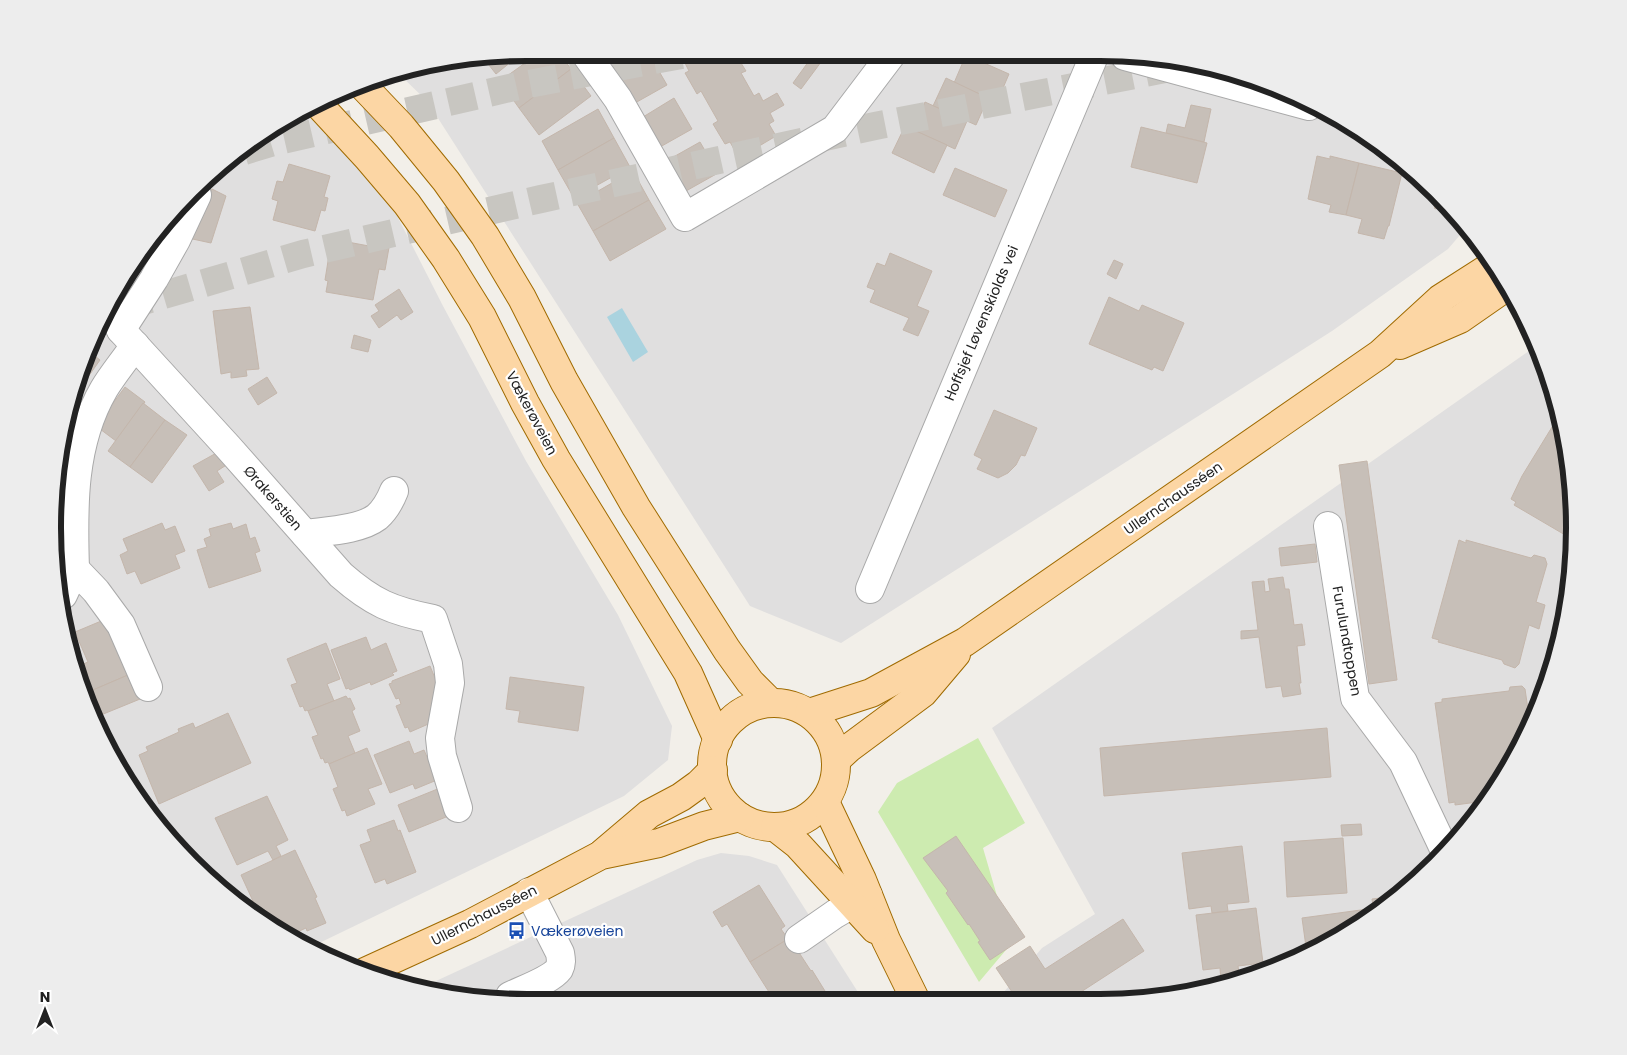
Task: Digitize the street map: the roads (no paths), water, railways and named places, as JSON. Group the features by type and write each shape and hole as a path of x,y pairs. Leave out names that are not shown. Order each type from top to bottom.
{"main road":[{"path":"367,90 401,126 446,181 484,236 522,298 569,390 636,508 733,658 750,682 771,703"},
{"name":"Vækerøveien","path":"322,109 367,157 407,204 446,259 482,317 525,403 556,459 688,673 718,740"},
{"name":"Ullernchausséen","path":"809,713 871,693 965,642 1380,354 1440,299 1487,269"},
{"name":"Ullernchausséen","path":"1380,354 1460,319 1501,291"},
{"name":"Ullernchausséen","path":"836,760 849,748 923,694 965,642"},
{"path":"771,703 791,705 809,713 823,726 832,742 836,760 836,774 832,789 825,802 803,820 790,825 775,827 757,824 740,816 729,807 721,796 715,784 713,770 713,755 718,740 727,725 739,714 754,706 771,703"},
{"name":"Ullernchausséen","path":"374,968 470,924 601,855 649,814 681,797 699,784 713,770"},
{"path":"825,802 859,899 886,940 913,994"},
{"name":"Ullernchausséen","path":"601,855 659,843 704,826 740,816"},
{"path":"775,827 859,899"}],"street":[{"path":"591,61 618,99 685,217 835,129 886,61"},
{"name":"Hoffsjef Løvenskiolds vei","path":"870,589 1092,61"},
{"path":"1157,65 1282,99"},
{"path":"65,590 75,569 75,490 79,452 91,416 104,389 122,329 154,279 193,204"},
{"name":"Ørakerstien","path":"122,329 341,575 368,596 392,609 433,619 448,664 450,683 440,738 442,756 458,808"},
{"path":"305,534 359,526 376,518 387,506 394,491"},
{"name":"Furulundtoppen","path":"1328,526 1355,698 1404,762 1442,844"},
{"path":"75,569 96,592 121,626 148,687"},
{"path":"515,994 542,981 558,970 561,962 556,945 529,892"},
{"path":"799,939 859,899"}],"water":[{"path":"622,308 648,352 633,362 607,317"}],"tunnel":[{"path":"260,146 523,85 649,61"},
{"path":"123,307 303,254 541,199 875,126 1174,67"}],"place":[{"name":"Vækerøveien","path":"517,931"}]}
